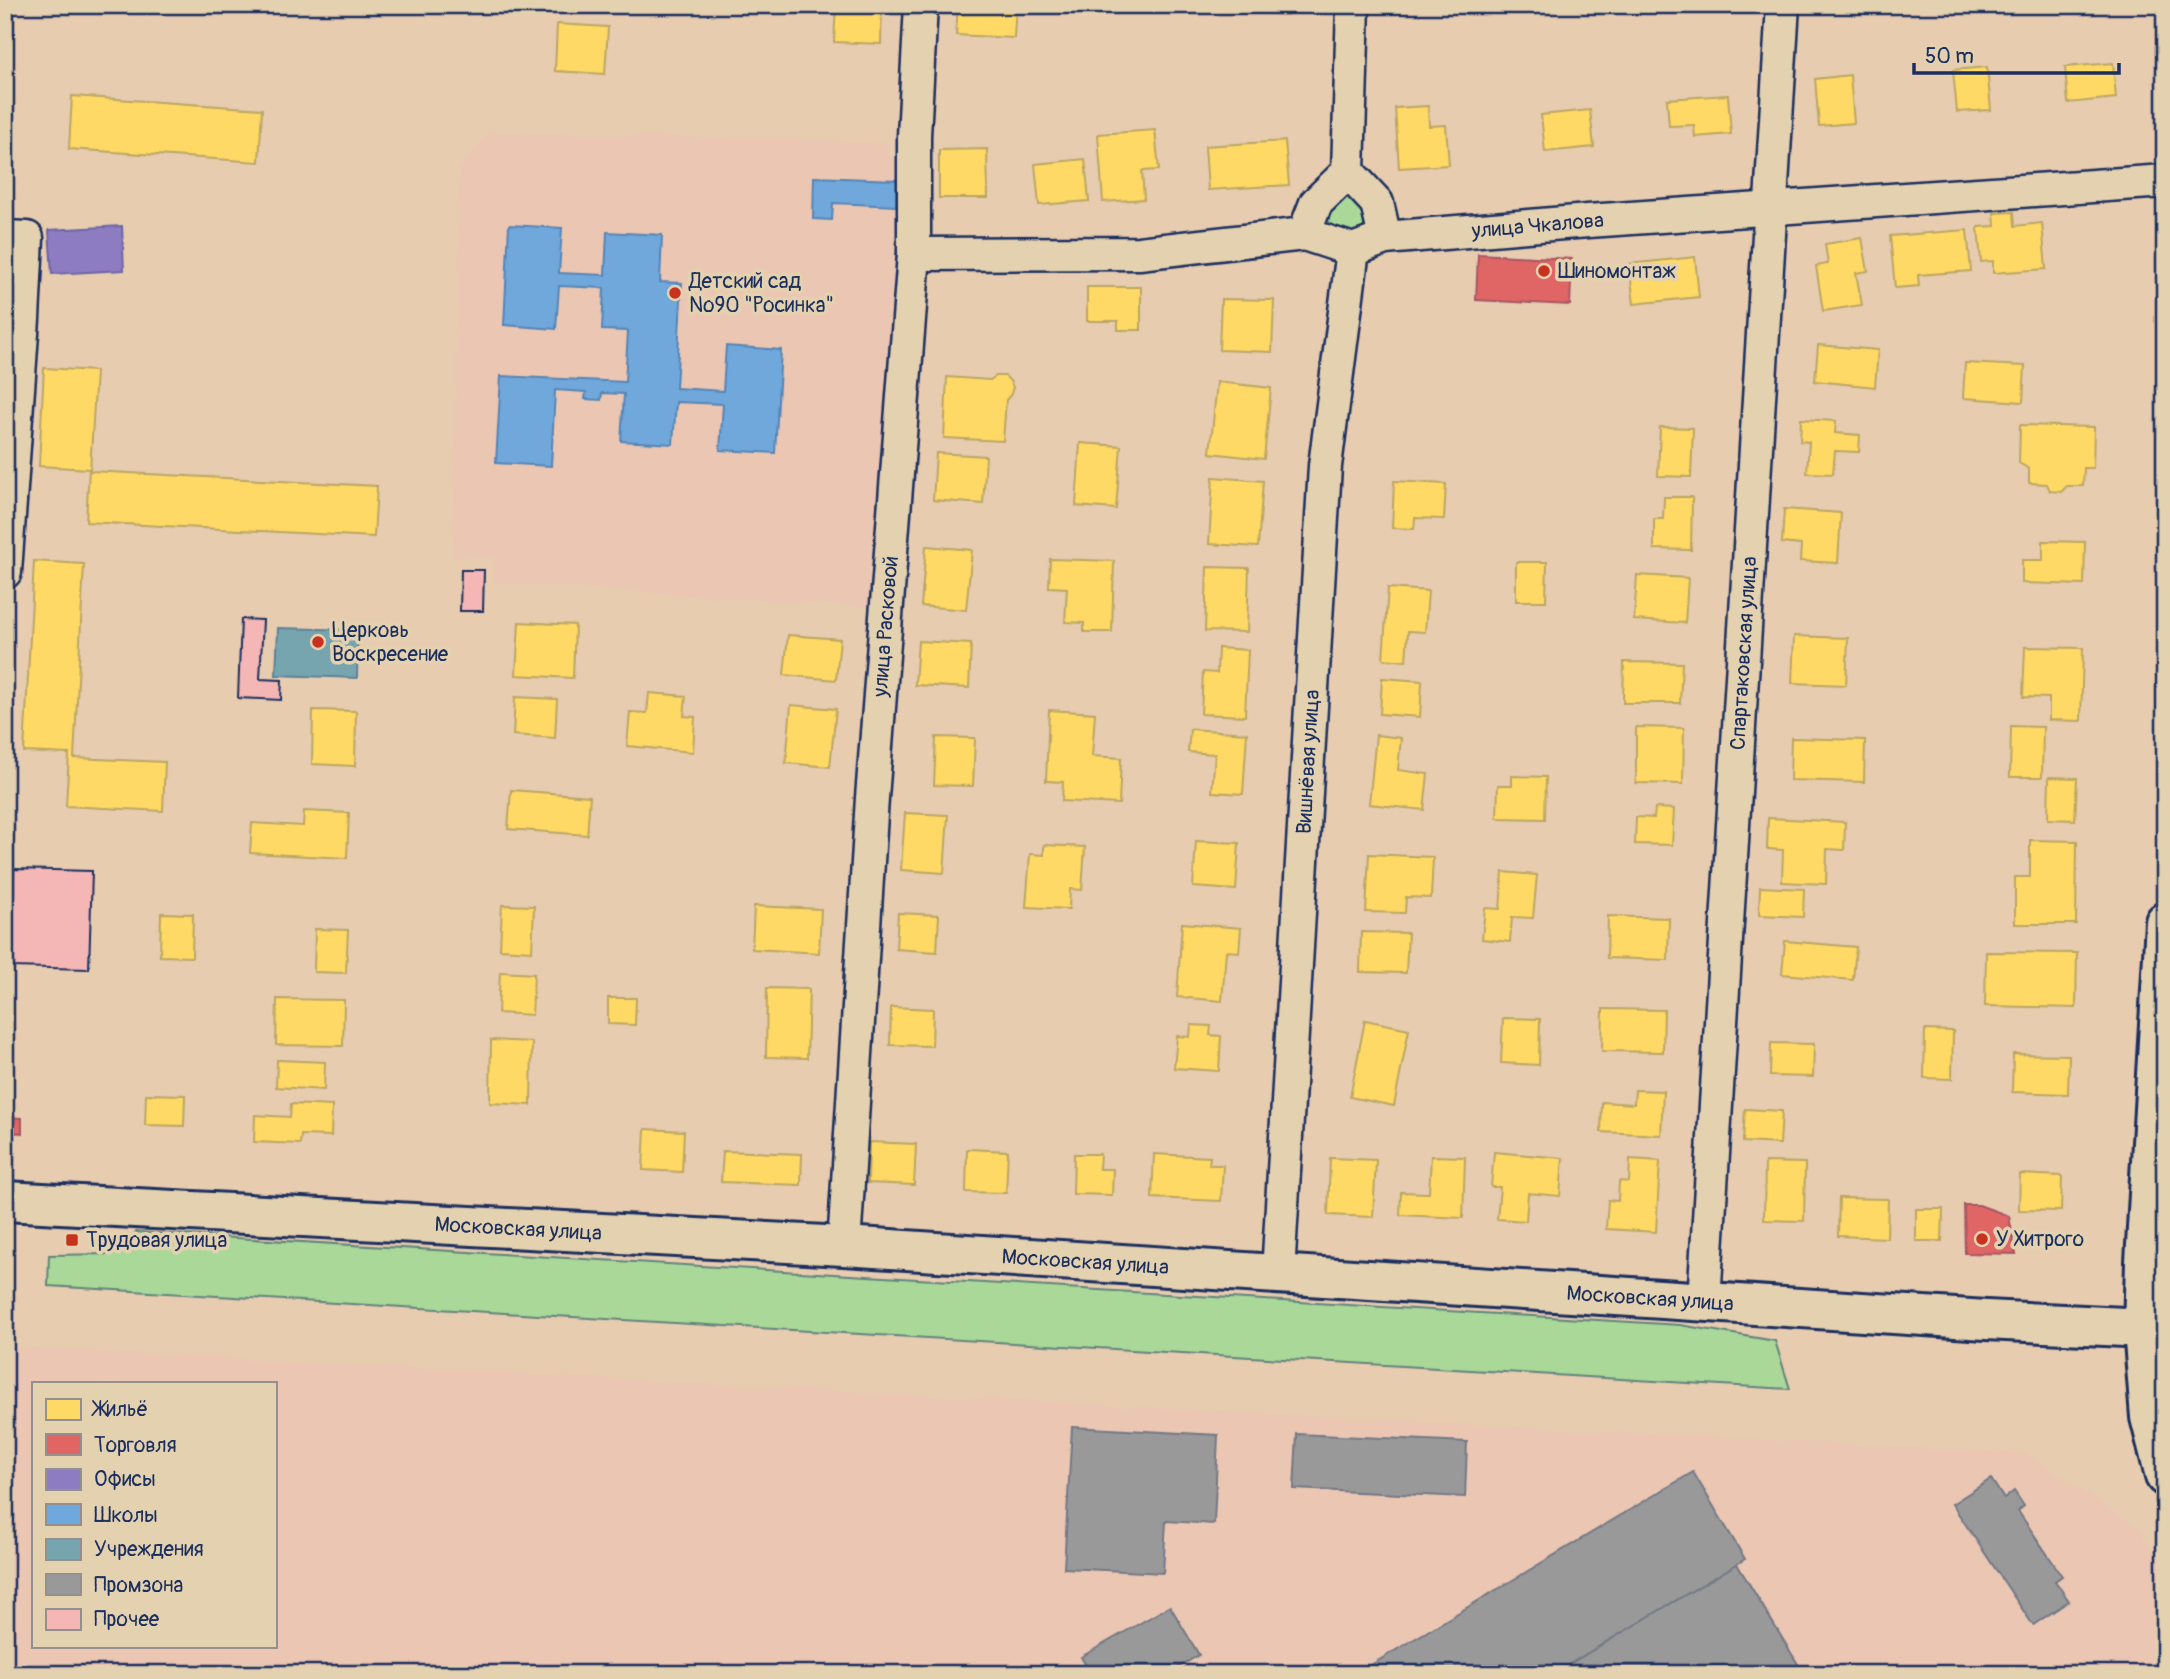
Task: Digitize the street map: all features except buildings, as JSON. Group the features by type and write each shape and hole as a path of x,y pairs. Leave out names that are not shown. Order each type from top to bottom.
{"main road":[{"path":"2165,922 2145,1262 2154,1328 2150,1417 2165,1476"},
{"name":"Московская улица","path":"5,1201 844,1246 1986,1320 2154,1328"}],"street":[{"name":"улица Расковой","path":"844,1246 872,798 914,254 914,136 920,5"},
{"path":"1304,234 1316,203 1348,172 1353,5"},
{"name":"Спартаковская улица","path":"1704,1301 1783,5"},
{"path":"1348,172 1377,203 1385,238"},
{"name":"улица Чкалова","path":"1353,250 1385,238 2165,181"},
{"path":"914,254 1139,253 1304,234 1353,250"},
{"path":"5,572 23,319 16,238"},
{"name":"Вишнёвая улица","path":"1278,1274 1325,466 1353,250"}],"shaded area":[{"name":"Детский сад №90 \"Росинка\"","path":"490,132 885,143 901,179 873,607 494,582 495,557 453,557 460,170"},
{"path":"5,1347 2025,1454 2138,1528 2165,1570 2165,1674 5,1674"}],"green space":[{"path":"1354,195 1369,218 1362,229 1345,233 1332,230 1326,222 1324,211 1333,199"},
{"path":"136,1232 1680,1325 1775,1341 1790,1389 48,1286 49,1255 113,1254"}],"place":[{"name":"Шиномонтаж","path":"1544,271"},
{"name":"Детский сад №90 \"Росинка\"","path":"675,293"},
{"name":"Церковь Воскресение","path":"318,642"},
{"name":"У Хитрого","path":"1982,1239"},
{"name":"Трудовая улица","path":"72,1240"}]}
